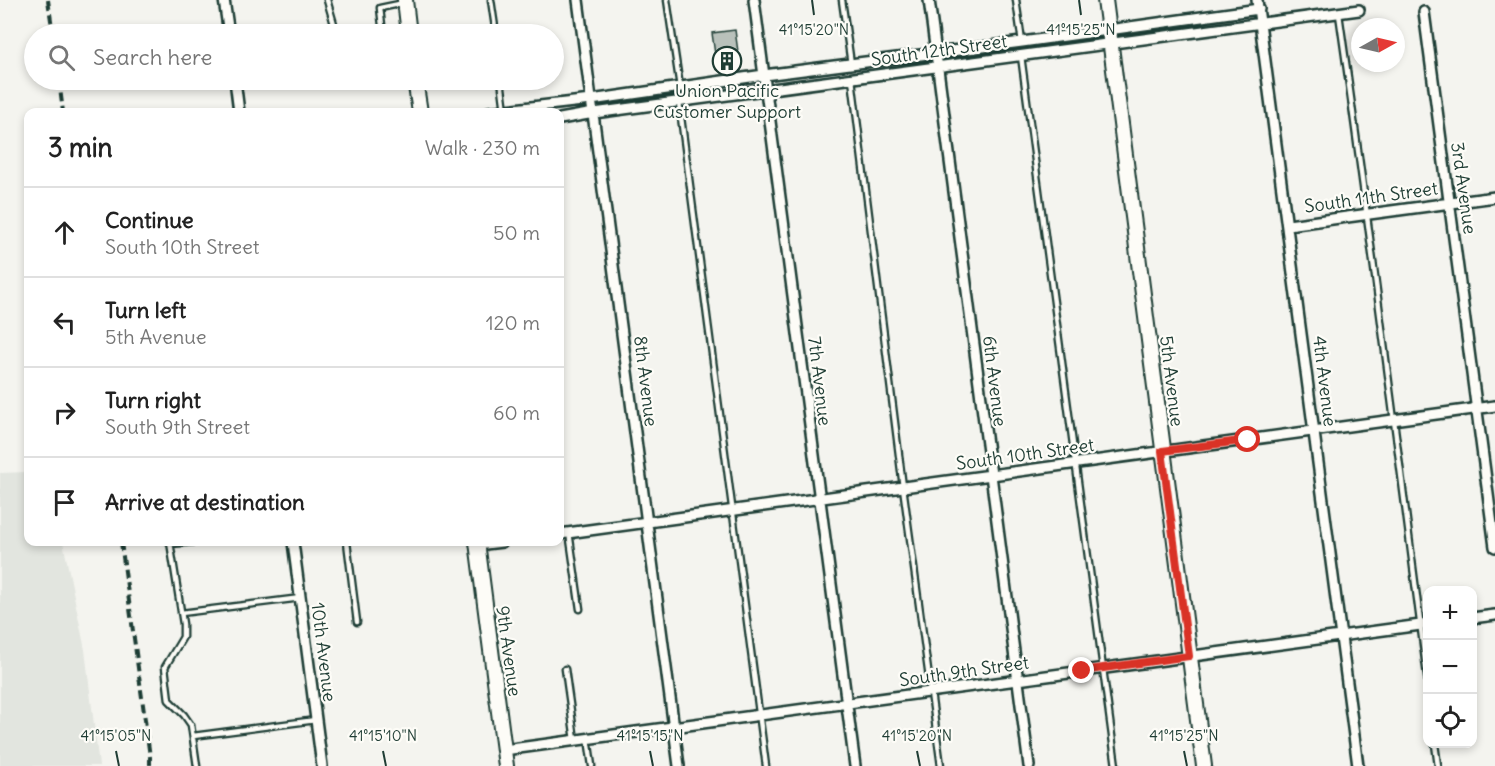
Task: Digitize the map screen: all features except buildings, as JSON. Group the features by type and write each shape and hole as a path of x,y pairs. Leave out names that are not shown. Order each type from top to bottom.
{"street":[{"path":"224,0 228,24"},
{"name":"8th Avenue","path":"578,0 679,766"},
{"name":"7th Avenue","path":"754,0 855,766"},
{"name":"6th Avenue","path":"929,0 1029,766"},
{"name":"5th Avenue","path":"1105,0 1204,766"},
{"path":"405,2 408,24"},
{"name":"South 12th Street","path":"564,118 1022,56 1258,5"},
{"name":"4th Avenue","path":"1258,5 1358,766"},
{"name":"South 12th Street","path":"528,108 936,52 1022,42 1110,37 1261,23 1359,10"},
{"name":"3rd Avenue","path":"1424,12 1495,547"},
{"path":"236,90 238,108"},
{"path":"417,90 419,108"},
{"name":"South 11th Street","path":"1288,225 1495,197"},
{"name":"South 10th Street","path":"564,533 1495,406"},
{"name":"10th Avenue","path":"294,546 321,766"},
{"name":"9th Avenue","path":"477,546 506,766"},
{"path":"1477,617 1495,615"},
{"name":"South 9th Street","path":"504,750 1423,625"}],"lane":[{"path":"327,0 334,24"},
{"path":"491,0 495,24"},
{"path":"667,0 680,87"},
{"path":"842,0 851,64"},
{"path":"1016,0 1022,42"},
{"path":"382,24 381,8 405,2"},
{"path":"1339,13 1368,214 1393,420 1423,618"},
{"path":"1022,56 1116,766"},
{"path":"852,79 903,487 941,766"},
{"path":"502,90 505,108"},
{"path":"679,102 766,766"},
{"path":"564,533 580,609"},
{"path":"170,546 183,637 165,667 169,700 191,724 197,766"},
{"path":"348,546 357,622"},
{"path":"180,613 300,598"},
{"path":"565,669 575,740"},
{"path":"193,735 316,720"},
{"path":"588,738 592,766"},
{"path":"1436,748 1438,766"}],"shaded area":[{"path":"24,472 24,546 64,546 85,650 99,766 0,766 0,473"}],"railway":[{"path":"48,0 52,24"},
{"path":"60,90 62,108"},
{"path":"122,546 150,766"}],"place":[{"name":"Union Pacific Customer Support","path":"727,61"}],"route":[{"path":"1082,671 1189,656 1162,451 1248,440"}]}
